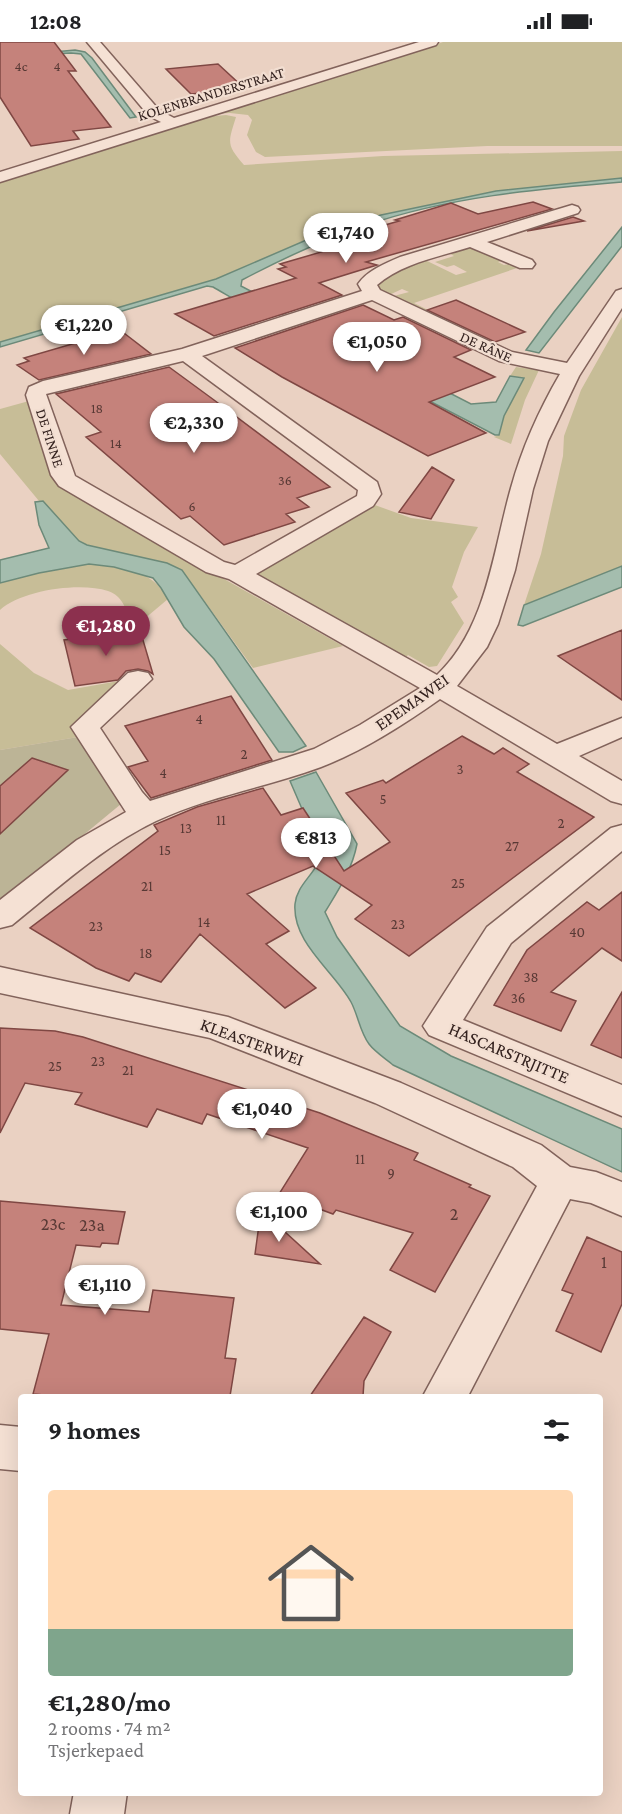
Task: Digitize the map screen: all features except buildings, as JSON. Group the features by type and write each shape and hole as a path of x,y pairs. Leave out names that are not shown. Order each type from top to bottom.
{"street":[{"path":"93,42 154,113 173,123"},
{"name":"KOLENBRANDERSTRAAT","path":"0,177 409,45 432,42"},
{"path":"373,294 367,284 392,266 572,210"},
{"path":"471,241 526,264"},
{"name":"DE FINNE","path":"373,294 187,354 54,383 36,391 36,395 62,475 67,481 215,567 238,574 439,687"},
{"name":"DE RÂNE","path":"373,294 506,357 571,370"},
{"name":"EPEMAWEI","path":"0,917 97,840 145,814 217,787 312,760 369,732 439,687 459,669 469,654 491,608 513,519 530,462 547,419 571,370 622,295"},
{"path":"187,354 369,487 370,494 365,501 238,574"},
{"path":"138,679 85,727 131,799 145,814"},
{"path":"439,687 622,794"},
{"path":"556,754 622,728"},
{"name":"HASCARSTRJITTE","path":"622,835 499,935 441,1026 622,1101"},
{"name":"KLEASTERWEI","path":"0,980 216,1026 399,1098 527,1156 560,1181 596,1188 622,1199"},
{"path":"446,1394 560,1181"},
{"path":"0,1447 18,1449"},
{"path":"97,1814 99,1796"}],"shaded area":[{"path":"443,42 622,42 622,146 487,146 265,157 256,152 247,135 252,120 248,115 212,114"},
{"path":"75,50 85,52 92,58 136,117 130,118 81,54 0,57"},
{"path":"226,115 236,117 230,143 244,165 383,156 622,151 622,178 496,191 381,215 318,235 216,279 0,342 0,180 204,117"},
{"path":"622,178 622,182 525,191 429,207 398,215 335,237 242,280 241,286 289,311 281,315 262,313 207,286 0,347 0,342 216,279 318,235 381,215 496,191"},
{"path":"622,227 622,246 539,353 526,350 554,312"},
{"path":"472,246 505,260 498,262 504,265 514,263 523,266 414,303 440,316 433,318 390,297 409,292 402,289 387,296 378,292 374,284 423,259 456,275 467,272 454,265 447,267 435,262 454,256 447,252"},
{"path":"622,317 622,566 524,605 541,554 563,456 564,436 581,390"},
{"path":"321,327 471,404 496,402 510,376 524,378 504,416 499,435 495,435 306,337"},
{"path":"516,367 539,370 525,400 511,444 494,437 499,435 504,416 524,378 510,376"},
{"path":"29,401 56,484 343,646 253,668 182,570 87,546 79,541 43,501 39,501 0,454 0,409"},
{"path":"43,501 79,541 87,545 167,563 182,570 306,746 293,752 279,752 214,659 184,627 153,578 114,567 89,564 0,583 0,560 49,548 39,525 35,502"},
{"path":"372,504 411,518 478,527 464,552 452,587 458,597 451,602 464,623 437,666 429,667 408,655 405,658 259,578 260,571"},
{"path":"89,564 134,571 144,575 161,589 168,599 143,620 132,619 120,599 113,593 82,587 36,593 22,597 0,610 0,583"},
{"path":"622,566 622,587 523,626 518,625 524,605"},
{"path":"0,644 34,673 68,690 136,678 78,737 0,750"},
{"path":"78,737 121,804 0,904 0,750"},
{"path":"316,772 357,844 348,871 325,912 337,937 400,1026 451,1056 622,1129 622,1172 393,1065 369,1044 351,1002 307,944 296,918 295,904 299,890 316,866 321,853 290,781"}]}
